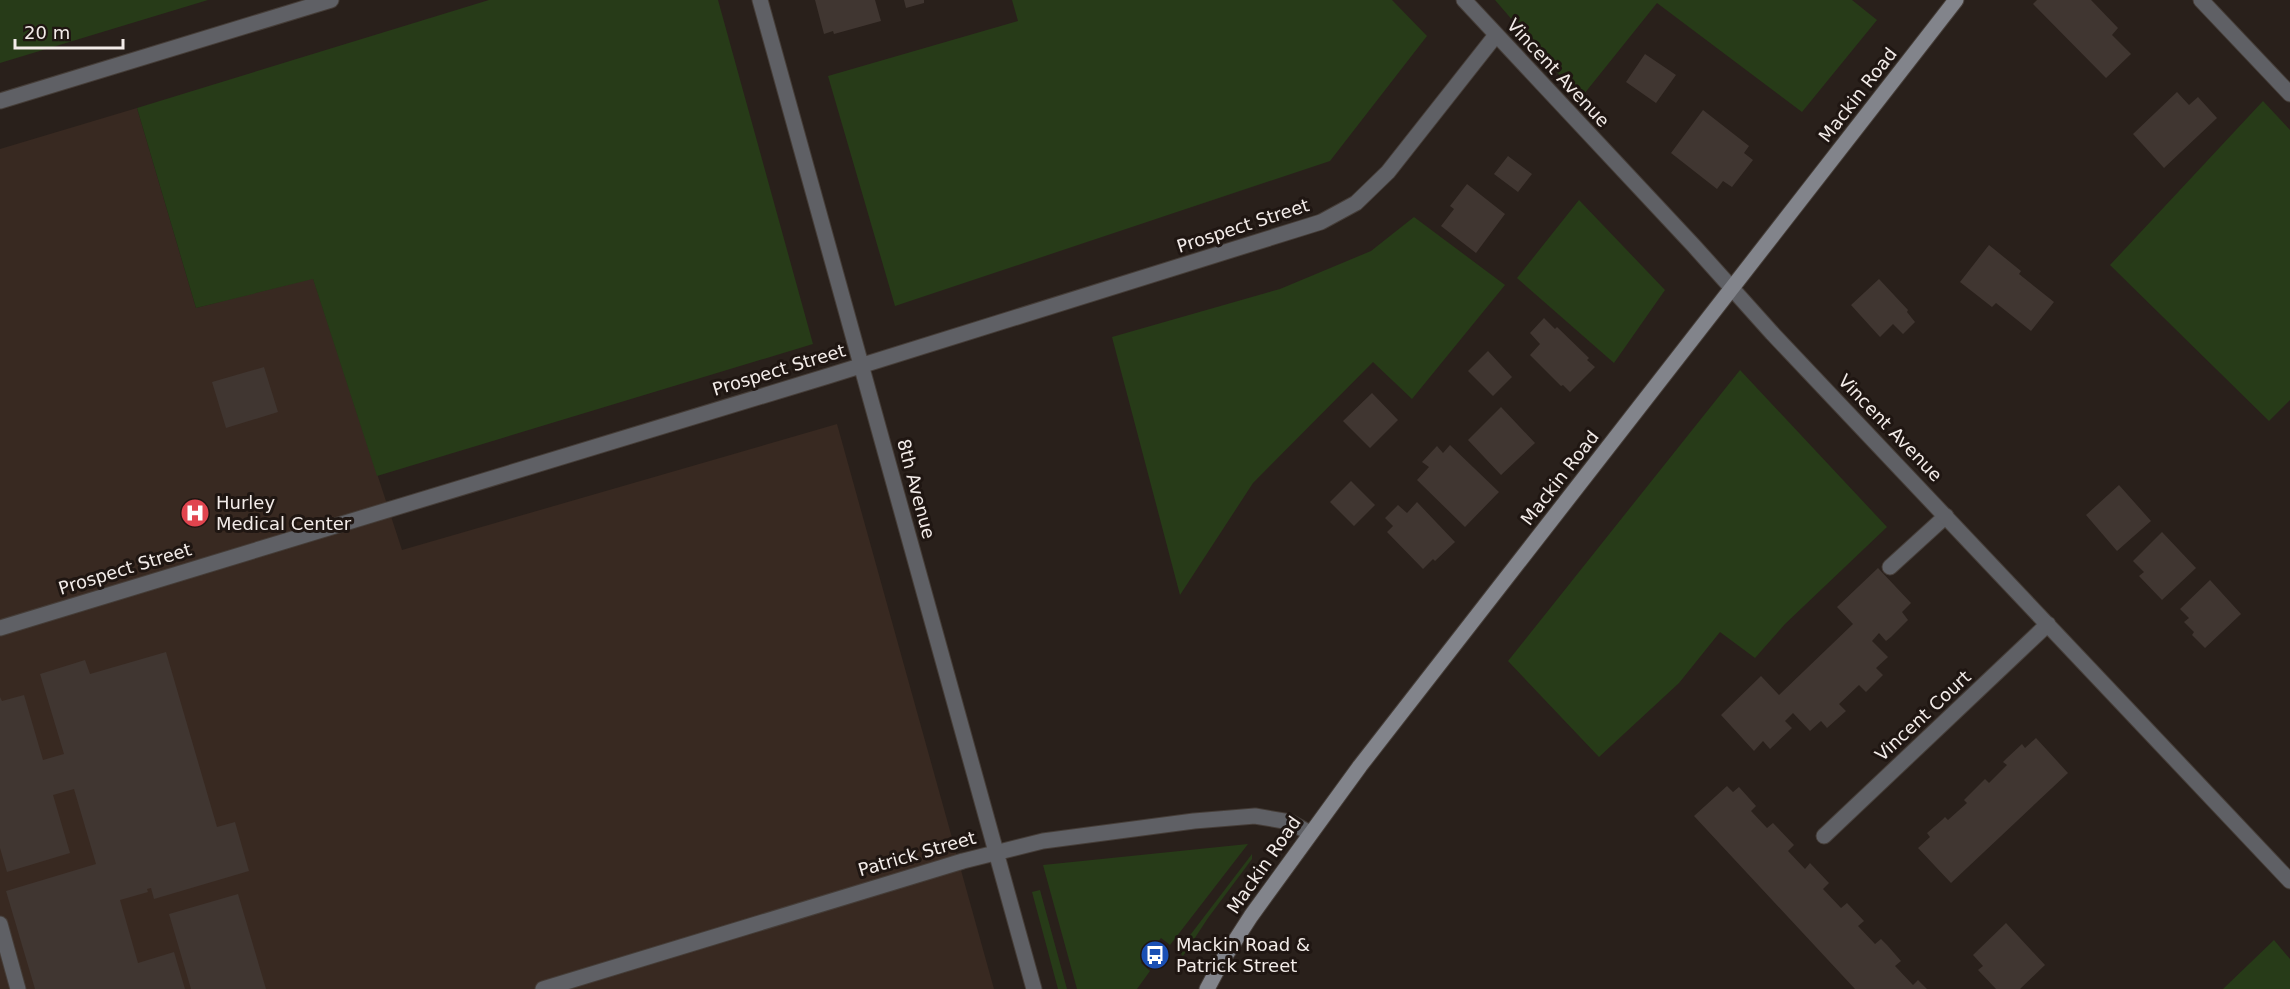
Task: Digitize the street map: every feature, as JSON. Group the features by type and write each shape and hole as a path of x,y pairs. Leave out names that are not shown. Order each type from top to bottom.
{"street":[{"path":"0,101 331,0"},
{"name":"8th Avenue","path":"760,0 1034,989"},
{"name":"Vincent Avenue","path":"1464,0 2290,881"},
{"name":"Mackin Road","path":"1207,989 1240,932 1310,833 1956,0"},
{"path":"2201,0 2290,94"},
{"name":"Prospect Street","path":"0,628 861,366 1321,222 1356,203 1389,172 1496,35"},
{"path":"1890,567 1946,516"},
{"name":"Vincent Court","path":"1824,836 2048,624"},
{"name":"Patrick Street","path":"543,989 997,852 1043,841 1243,817 1278,819 1290,822 1310,833"},
{"path":"0,924 18,989"}],"shaded area":[{"name":"Hurley Medical Center","path":"137,108 196,308 313,278 402,550 837,424 994,989 0,989 0,149"}],"green space":[{"path":"0,0 208,0 0,63"},
{"path":"489,0 718,0 813,344 377,476 313,279 196,308 137,108"},
{"path":"1012,0 1392,0 1427,36 1330,161 895,306 828,76 1018,21"},
{"path":"1495,0 1852,0 1877,20 1802,112 1657,3 1580,99"},
{"path":"2263,101 2290,130 2290,400 2269,421 2110,265"},
{"path":"1579,200 1665,290 1614,363 1517,278"},
{"path":"1414,217 1505,285 1412,399 1373,362 1253,483 1180,595 1112,337 1280,289 1371,251"},
{"path":"1740,370 1887,527 1785,624 1755,658 1720,632 1679,683 1599,757 1508,661"},
{"path":"1248,844 1170,945 1161,938 1141,963 1150,971 1137,989 1077,989 1043,865"},
{"path":"1252,854 1252,859 1183,956 1178,951"},
{"path":"1040,890 1067,989 1058,989 1032,892"},
{"path":"2274,940 2290,959 2290,989 2223,989"}],"building":[{"path":"815,0 875,0 881,21 834,34 833,31 824,34"},
{"path":"904,0 924,0 924,3 906,8"},
{"path":"2037,0 2091,0 2118,28 2112,35 2131,54 2106,78 2033,4"},
{"path":"1645,54 1676,75 1656,103 1626,82"},
{"path":"2177,92 2189,105 2198,97 2217,118 2164,168 2133,134"},
{"path":"1703,110 1749,146 1744,153 1753,160 1732,187 1723,181 1717,189 1671,153"},
{"path":"1508,156 1532,174 1518,192 1494,174"},
{"path":"1467,184 1505,214 1476,253 1441,226 1454,209 1450,206"},
{"path":"1989,245 2021,271 2019,274 2054,302 2031,331 1996,303 1992,307 1960,282"},
{"path":"1879,279 1908,310 1907,312 1915,322 1903,334 1893,324 1880,337 1851,305"},
{"path":"1544,318 1555,329 1557,327 1589,358 1587,360 1595,367 1570,392 1530,355 1540,344 1530,333"},
{"path":"1488,351 1512,377 1493,396 1468,371"},
{"path":"264,367 278,412 226,428 212,382"},
{"path":"1372,393 1398,420 1370,448 1343,421"},
{"path":"1501,407 1535,443 1501,475 1468,440"},
{"path":"1450,445 1499,492 1465,527 1417,480 1429,467 1422,462 1437,446 1443,453"},
{"path":"1351,481 1375,505 1354,526 1330,502"},
{"path":"2119,485 2151,521 2117,551 2086,515"},
{"path":"1417,502 1455,542 1423,569 1387,532 1393,526 1385,518 1398,505 1407,513"},
{"path":"2162,532 2196,568 2162,600 2139,576 2144,572 2133,561"},
{"path":"1878,568 1911,603 1902,612 1908,620 1891,637 1886,641 1879,633 1872,641 1888,657 1876,668 1883,675 1866,692 1859,685 1839,704 1846,711 1827,728 1821,721 1810,731 1793,713 1785,721 1792,728 1770,749 1763,741 1754,751 1721,715 1761,676 1779,695 1853,624 1837,607"},
{"path":"2210,580 2241,614 2205,648 2192,635 2194,632 2184,622 2189,618 2180,609"},
{"path":"166,652 217,827 235,822 249,871 154,899 151,888 147,889 148,892 120,900 138,963 174,952 185,989 35,989 6,891 96,864 74,789 53,795 70,853 7,872 0,848 0,697 2,701 24,695 43,760 64,754 40,674 85,660 90,674"},
{"path":"2036,738 2068,773 1951,883 1918,848 1930,837 1927,833 1945,817 1948,820 1967,803 1964,800 1985,779 1989,783 2007,765 2003,762 2022,744 2025,748"},
{"path":"1727,786 1733,792 1739,787 1756,806 1751,811 1767,828 1773,823 1794,845 1788,851 1805,869 1810,863 1829,883 1823,889 1841,908 1847,903 1864,921 1858,926 1875,944 1881,939 1887,945 1901,961 1895,966 1913,985 1918,980 1927,989 1855,989 1694,816"},
{"path":"238,894 266,989 191,989 169,914"},
{"path":"2006,923 2045,965 2020,989 1996,989 1978,970 1983,966 1973,955"}],"place":[{"name":"Hurley Medical Center","path":"195,513"},
{"name":"Mackin Road & Patrick Street","path":"1155,955"}]}
